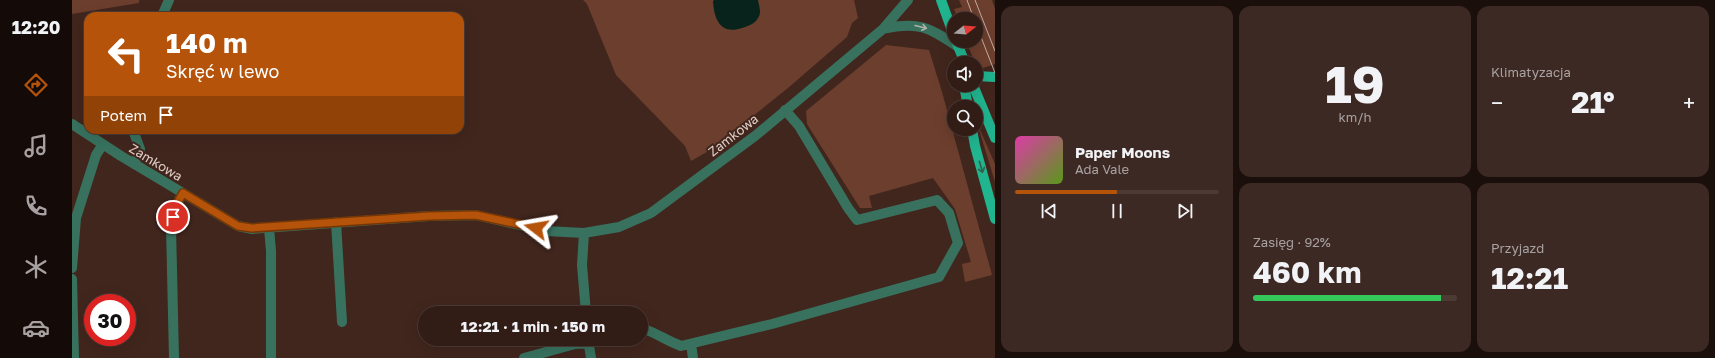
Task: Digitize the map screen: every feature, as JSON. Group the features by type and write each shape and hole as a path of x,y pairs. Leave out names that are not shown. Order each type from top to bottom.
{"main road":[{"path":"941,0 947,17"},
{"path":"983,76 995,77"},
{"path":"977,92 995,138"},
{"path":"973,136 995,219"}],"street":[{"path":"164,12 169,0"},
{"name":"Zamkowa","path":"88,134 134,164 238,226 269,228 429,216 476,215 546,231 584,233 619,227 651,213 728,156 883,29 908,0"},
{"name":"Zamkowa","path":"883,29 902,25 924,27 947,38"},
{"path":"648,330 654,332 667,341 682,346 772,324 939,277 958,243 949,214 937,200 857,220 848,208 799,126 785,110"},
{"name":"Zamkowa","path":"72,124 84,132"},
{"path":"134,164 140,149 135,134"},
{"path":"72,268 76,218 96,154 103,144"},
{"path":"174,358 171,227 175,207 183,193"},
{"path":"336,222 342,322"},
{"path":"269,228 271,251 271,358"},
{"path":"584,233 582,265 585,306"},
{"path":"72,279 74,358"},
{"path":"690,344 693,358"},
{"path":"524,358 568,346"},
{"path":"590,346 591,358"}],"shaded area":[{"path":"72,0 139,0 139,3 72,14"},
{"path":"583,0 854,0 858,18 852,23 847,37 788,88 712,149 691,161 685,146 616,75 587,4"},
{"path":"714,0 758,0 760,14 757,20 749,26 735,30 724,28 717,20"},
{"path":"959,0 992,0 995,9 995,64 983,68 983,56 972,56 969,48 983,48 983,12 955,12 954,9 962,7"},
{"path":"886,45 929,50 947,110 947,136 954,136 992,275 965,282 962,264 971,262 955,209 933,178 869,196 872,208 860,208 807,124 806,111"},
{"path":"981,136 983,136 995,164 995,182"}],"tram line":[{"path":"967,0 971,12"},
{"path":"975,0 995,51"},
{"path":"983,42 995,73"}],"route":[{"path":"173,217 175,207 183,193 238,226 252,228 429,216 476,215 536,228"}]}
